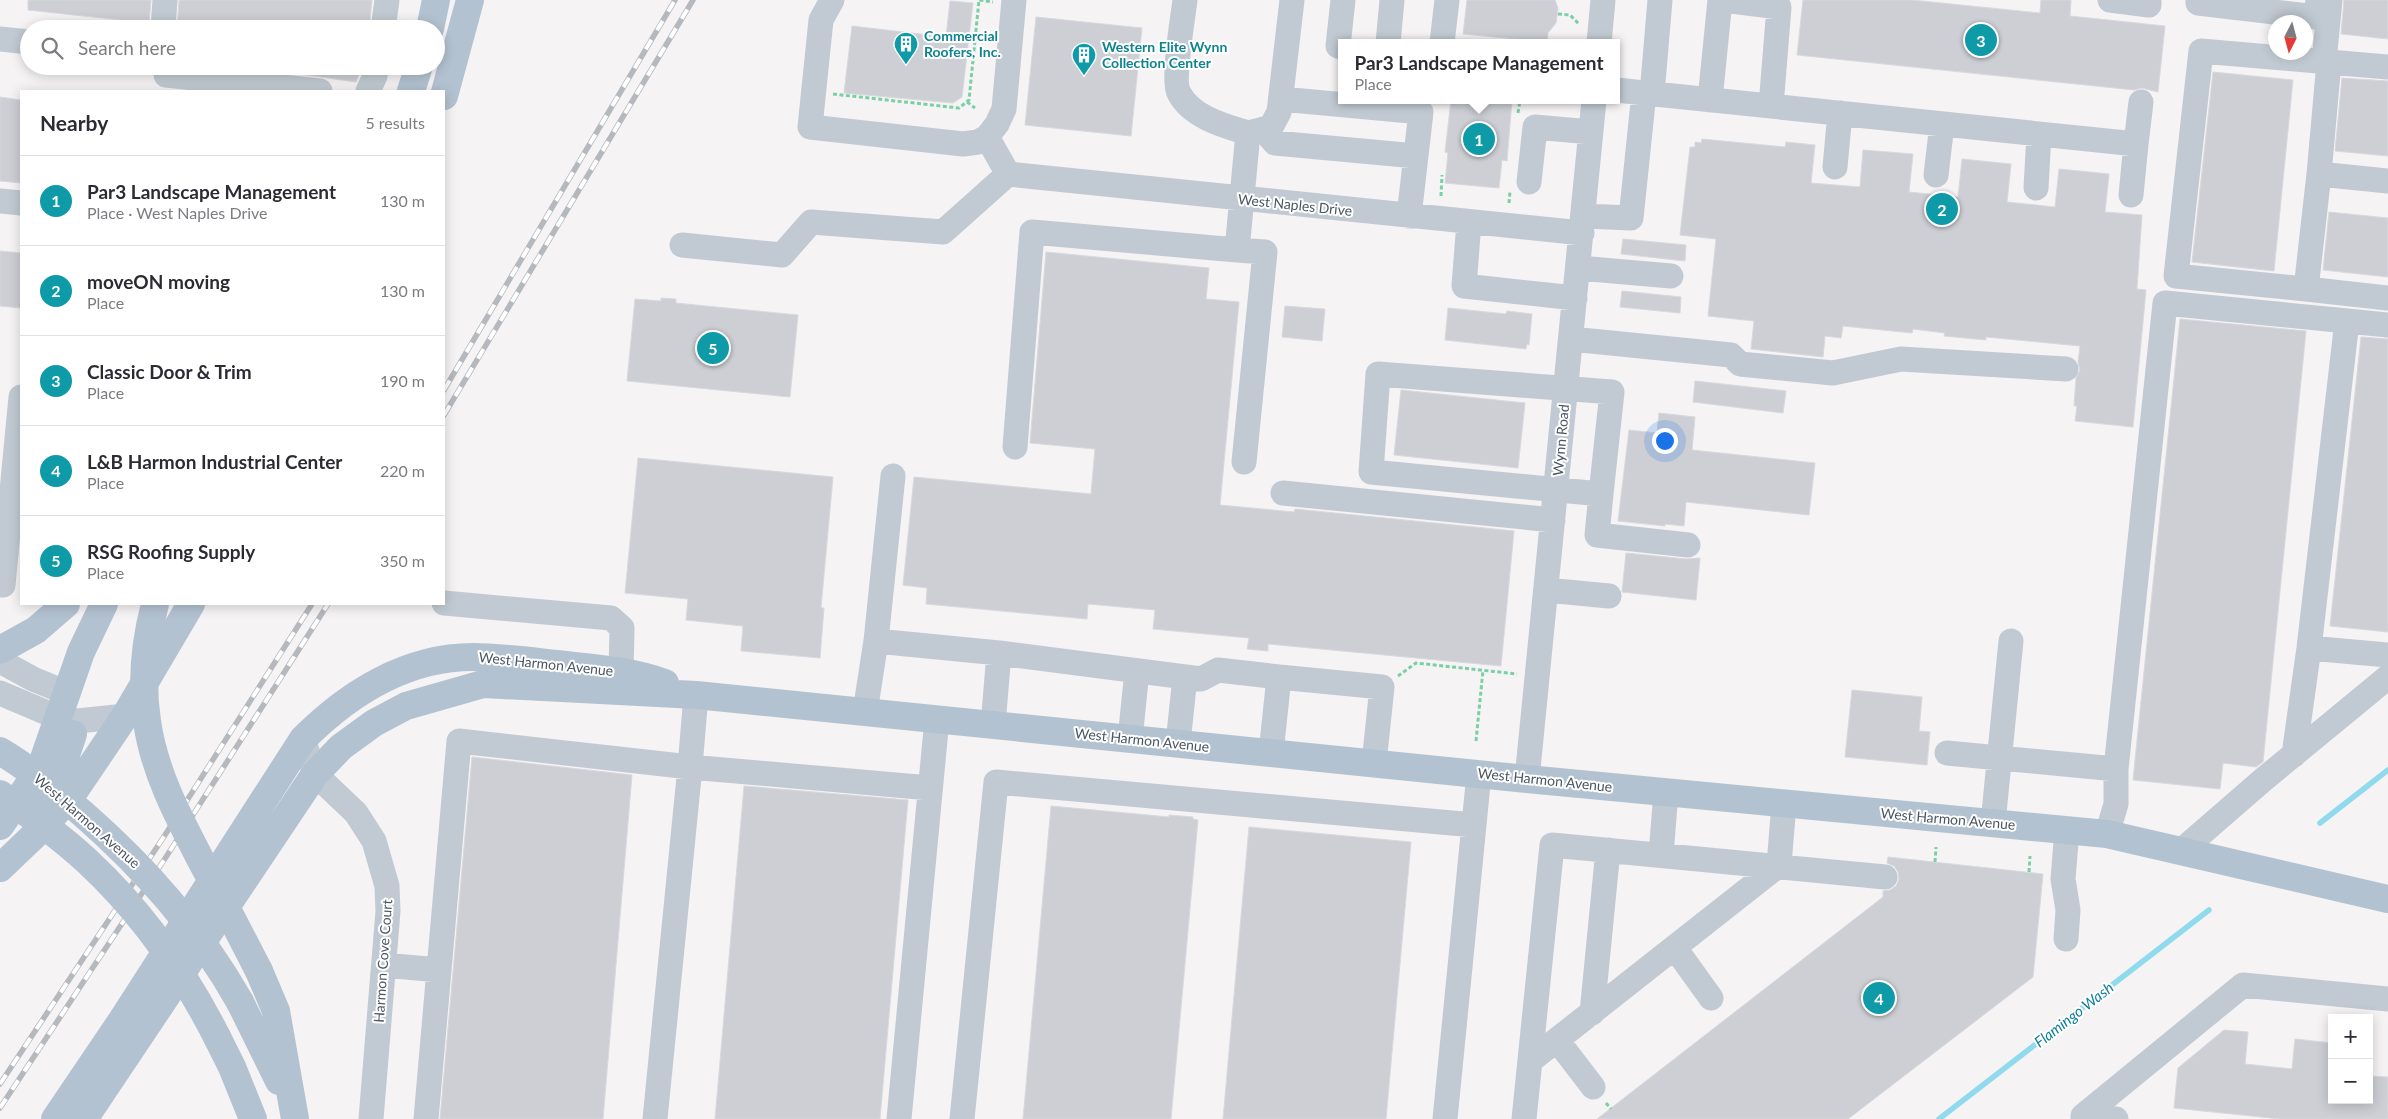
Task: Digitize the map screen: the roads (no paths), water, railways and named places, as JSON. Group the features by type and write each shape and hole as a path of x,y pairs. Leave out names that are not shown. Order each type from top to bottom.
{"main road":[{"path":"432,20 436,0"},
{"path":"445,92 470,0"},
{"path":"411,90 416,75"},
{"path":"0,650 36,630 65,605"},
{"path":"0,862 37,811 59,776 68,711 81,652 104,605"},
{"path":"155,605 144,665 147,722 152,744 160,772 177,814 259,971 276,1011 295,1118"},
{"path":"0,868 44,826 73,793 125,716 190,605"},
{"name":"West Harmon Avenue","path":"55,1119 122,1020 303,739 323,719 354,695 383,678 410,667 434,661 471,656 494,658 620,682"},
{"name":"West Harmon Avenue","path":"84,1119 315,774 341,747 374,723 406,706 460,689 491,684 620,682 648,677 696,695 1374,764 2107,834 2388,899"},
{"path":"0,826 41,767 68,711"},
{"name":"West Harmon Avenue","path":"0,751 65,799 140,866 216,961 240,1002 295,1118"},
{"path":"0,794 80,855 112,886 153,934 188,985 217,1037 232,1066 253,1119"}],"street":[{"path":"164,20 165,0"},
{"path":"385,20 388,0"},
{"path":"832,0 821,20 810,127 963,144 978,142 987,137 997,124 1004,109 1014,2"},
{"path":"1185,0 1177,74 1178,92 1192,108 1218,124 1256,131 1275,143 1416,156"},
{"path":"1256,131 1271,127 1279,112 1292,0"},
{"path":"1339,39 1343,0"},
{"path":"1388,39 1392,0"},
{"path":"1442,39 1447,0"},
{"path":"1599,39 1603,0"},
{"path":"1648,93 1660,0"},
{"path":"1710,100 1722,0 1779,6 1771,106"},
{"path":"2110,0 2149,5 2149,0"},
{"path":"2198,0 2198,3 2316,17 2318,0"},
{"path":"2306,289 2319,174 2330,0"},
{"path":"0,39 20,41"},
{"path":"2388,67 2201,51 2176,276 2388,298"},
{"path":"368,90 375,75"},
{"path":"167,77 309,90"},
{"path":"1620,90 2136,144"},
{"name":"West Naples Drive","path":"1008,174 1242,200 1469,222 1583,225 1631,218 1648,93"},
{"path":"1281,99 1421,112 1409,216"},
{"path":"2131,195 2141,102"},
{"name":"Wynn Road","path":"1527,779 1572,339 1594,104"},
{"path":"1835,167 1840,113"},
{"path":"1936,175 1942,124"},
{"path":"1529,182 1534,127 1591,132"},
{"path":"1236,250 1242,200 1256,131"},
{"path":"2036,188 2039,134"},
{"path":"682,245 782,255 811,222 943,232 1008,174 987,137"},
{"path":"2319,174 2388,181"},
{"path":"0,201 20,203"},
{"path":"1469,222 1464,286 1576,298"},
{"path":"1015,447 1032,232 1265,252 1244,462"},
{"path":"1579,268 1671,276"},
{"path":"2107,834 2116,804 2116,769 2165,302 2388,325"},
{"path":"2294,755 2309,648 2347,321"},
{"path":"1572,339 1731,354 1740,364 1833,373 1901,360 2066,369"},
{"path":"1601,494 1371,472 1378,374 1612,392 1597,535 1688,545"},
{"path":"1,587 20,406"},
{"path":"865,712 876,641 893,476"},
{"path":"1283,493 1553,520"},
{"path":"1,587 20,569"},
{"path":"1546,590 1608,596"},
{"path":"445,603 611,618 622,628 620,682"},
{"path":"876,641 999,653 1201,679 1218,670 1382,688 1374,764"},
{"path":"1993,823 2001,758 2011,641"},
{"path":"2309,648 2388,655"},
{"path":"993,725 999,653"},
{"path":"0,661 33,679 68,711"},
{"path":"1130,739 1136,671"},
{"path":"2182,851 2388,676"},
{"path":"1178,744 1185,677"},
{"path":"1271,753 1279,677"},
{"path":"0,693 68,711 125,716"},
{"path":"656,1119 696,695"},
{"path":"899,1119 937,719"},
{"name":"Harmon Cove Court","path":"303,739 315,774 356,813 374,841 387,886 388,911 371,1119"},
{"path":"426,1119 459,741 690,767 930,788"},
{"path":"1947,754 2116,769"},
{"path":"1445,1119 1479,774"},
{"path":"962,1119 996,782 1474,825"},
{"path":"1661,855 1666,792"},
{"path":"1530,1061 1779,866 1784,803"},
{"path":"2066,830 2063,878 2068,910 2066,938"},
{"path":"1524,1119 1552,845 1885,877"},
{"path":"1592,1013 1608,850"},
{"path":"1675,948 1711,998"},
{"path":"384,965 439,970"},
{"path":"2083,1117 2243,984 2388,999"},
{"path":"1558,1040 1593,1087"},
{"path":"2083,1117 2116,1119"}],"waterway":[{"name":"Flamingo Wash","path":"2320,823 2388,770"},
{"name":"Flamingo Wash","path":"1939,1119 2209,910"}],"railway":[{"path":"445,388 675,0"},
{"path":"445,413 693,0"},
{"path":"0,1084 165,835 311,605"},
{"path":"0,1108 166,857 327,605"}],"place":[{"name":"Classic Door & Trim","path":"1981,40"},
{"name":"Commercial Roofers, Inc.","path":"906,65"},
{"name":"Western Elite Wynn Collection Center","path":"1084,76"},
{"name":"Par3 Landscape Management","path":"1479,139"},
{"name":"moveON moving","path":"1942,209"},
{"name":"RSG Roofing Supply","path":"713,348"},
{"name":"L&B Harmon Industrial Center","path":"1879,998"}]}
